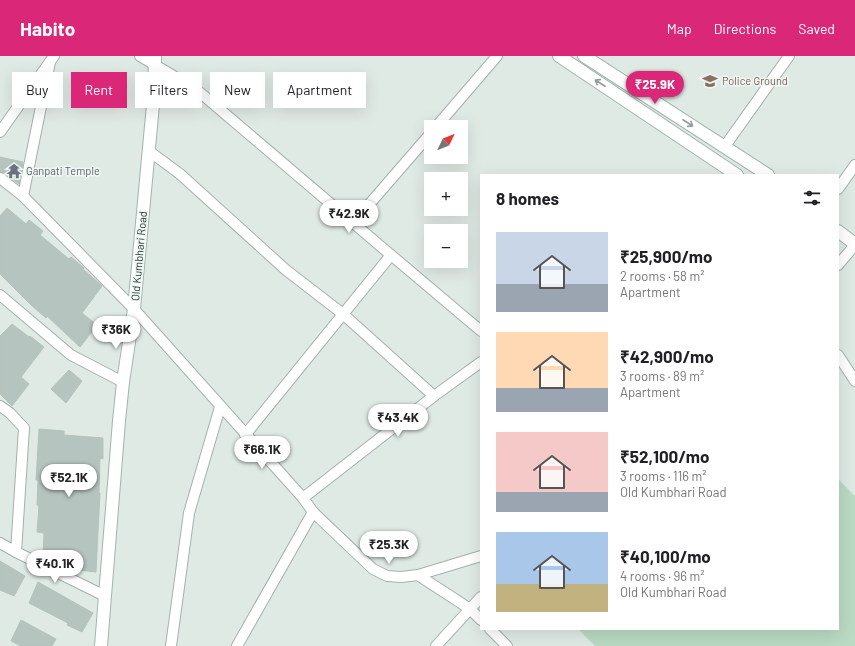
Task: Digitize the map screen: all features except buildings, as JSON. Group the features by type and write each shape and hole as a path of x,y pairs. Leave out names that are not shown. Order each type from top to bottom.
{"main road":[{"path":"559,56 731,174"},
{"path":"584,56 766,174"},
{"name":"Old Kumbhari Road","path":"101,646 123,382 134,309 154,94 155,61"},
{"path":"839,232 855,245"}],"street":[{"path":"140,56 155,61 197,90 480,330"},
{"path":"442,120 497,56"},
{"path":"724,146 789,56"},
{"path":"0,132 52,59"},
{"path":"22,196 52,59"},
{"path":"353,223 424,141"},
{"path":"149,151 180,174 286,270 343,314 434,396"},
{"path":"839,188 855,165"},
{"path":"0,178 22,196 134,309 245,435 303,498 313,512 372,569 387,576 401,577 418,575 480,556"},
{"path":"839,265 855,245"},
{"path":"245,435 391,255"},
{"path":"0,295 71,355 123,382"},
{"path":"839,357 855,381"},
{"path":"303,498 434,396 480,363"},
{"path":"0,406 10,413 24,428 16,552"},
{"path":"171,646 189,513 220,407"},
{"path":"237,646 313,512"},
{"path":"0,543 105,596"},
{"path":"418,575 470,610 480,619"},
{"path":"439,645 480,598"},
{"path":"491,630 507,646"}],"green space":[{"path":"839,480 855,496 855,646 595,646 579,630 839,630"}],"place":[{"name":"Police Ground","path":"710,81"},
{"name":"Ganpati Temple","path":"14,171"}]}
